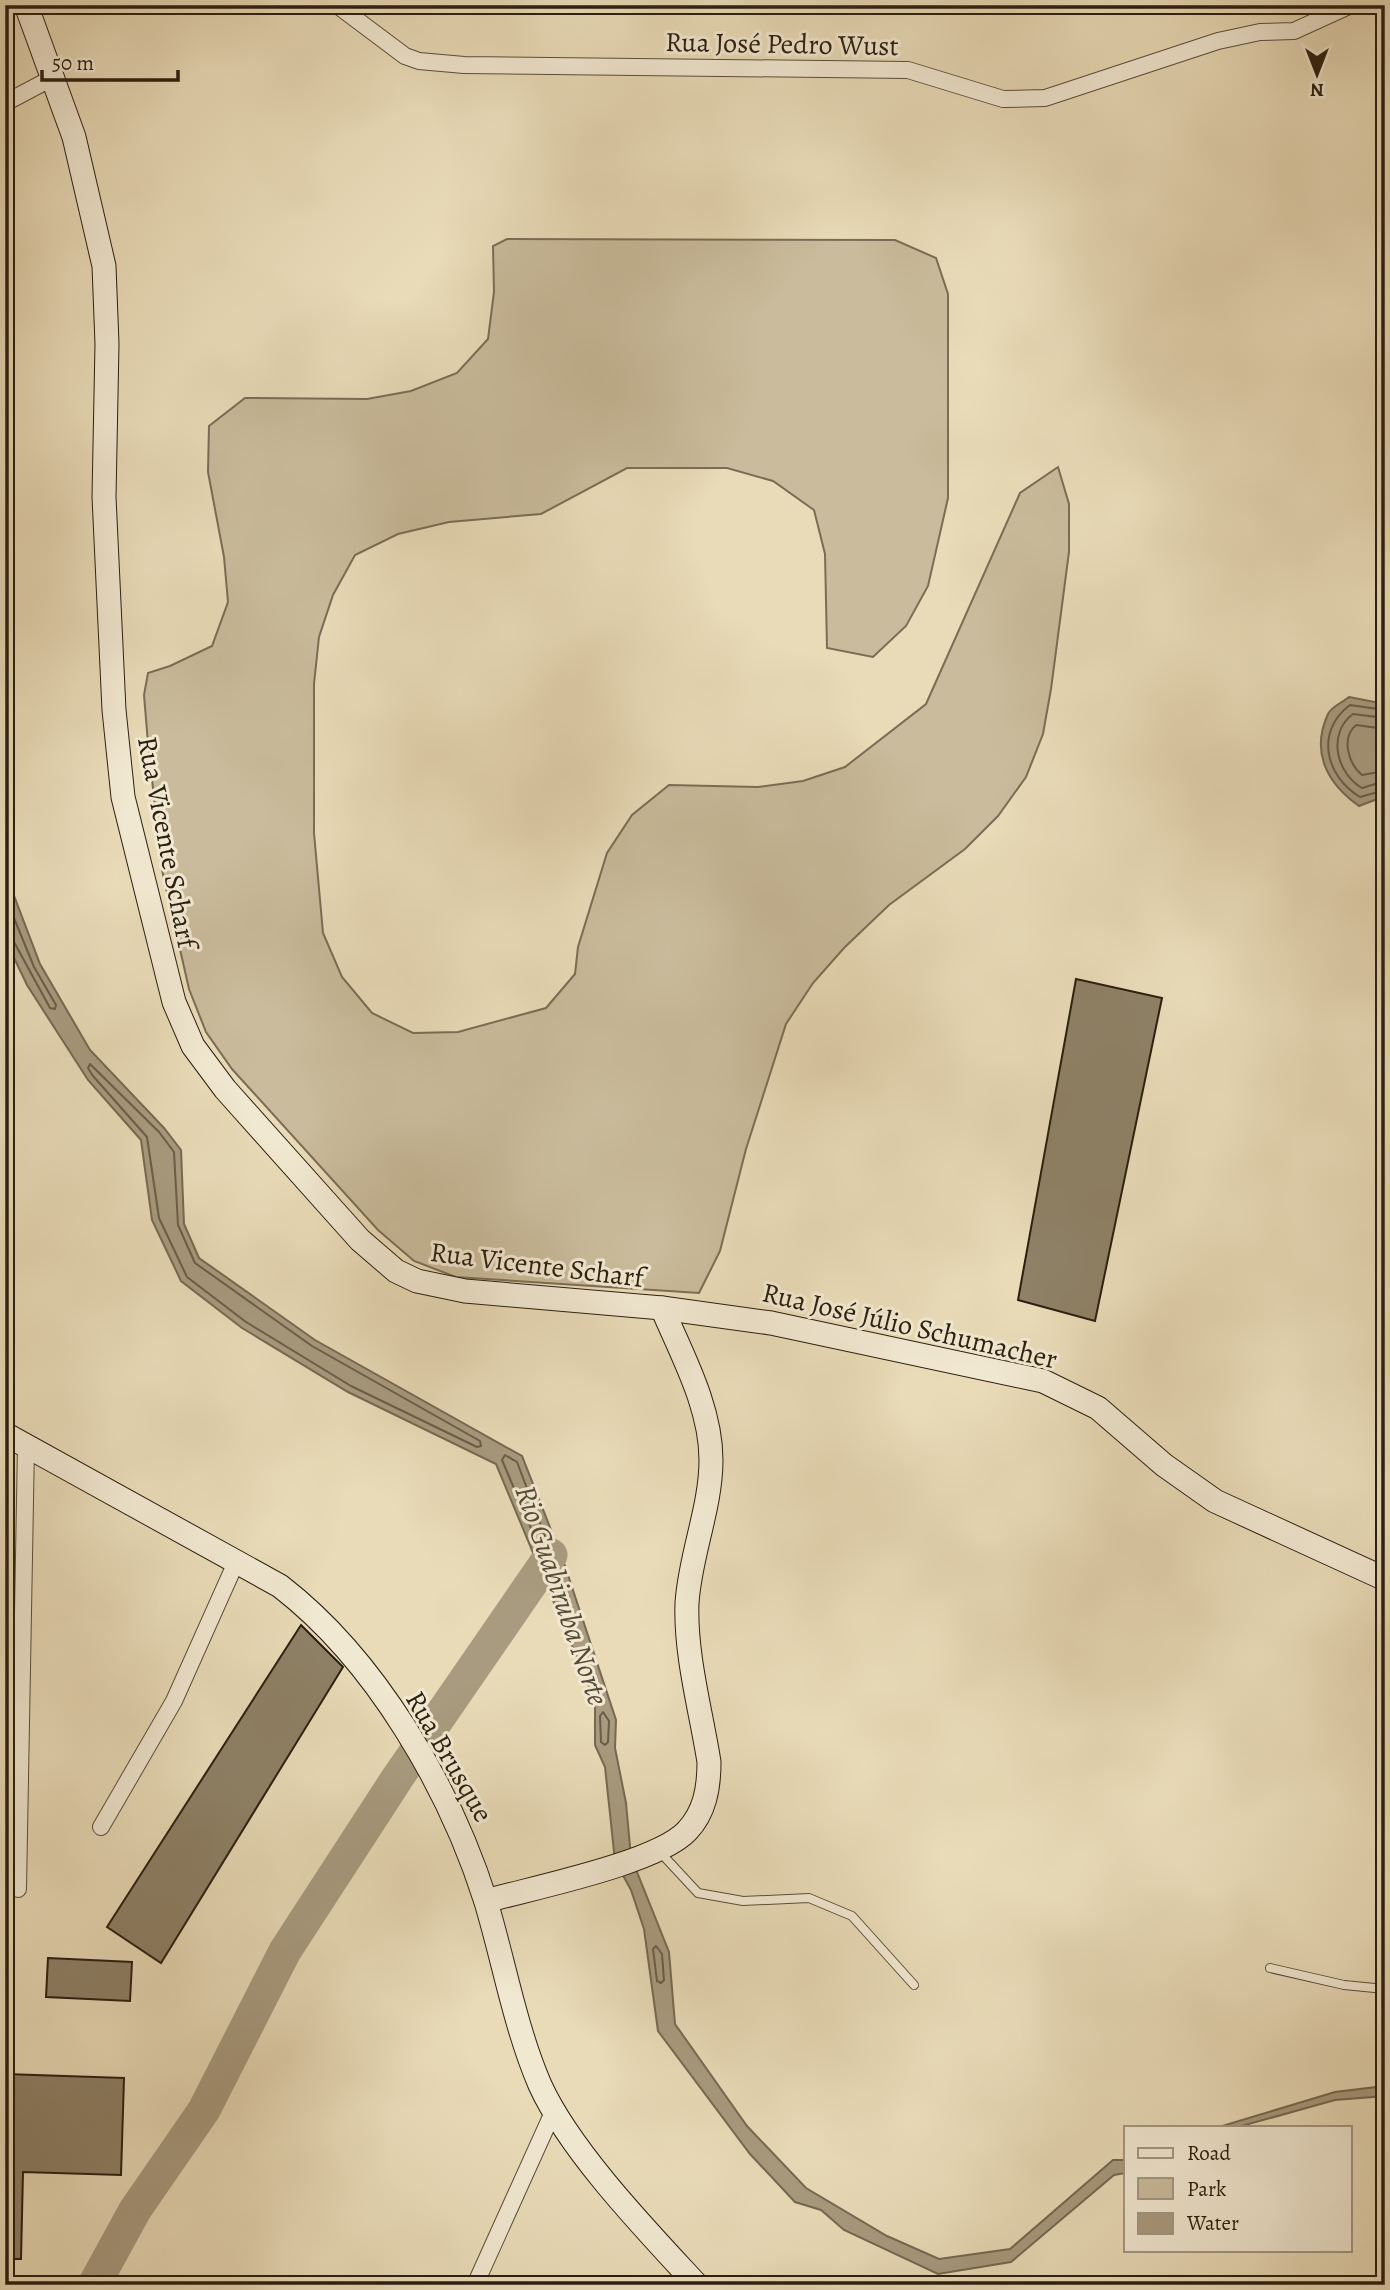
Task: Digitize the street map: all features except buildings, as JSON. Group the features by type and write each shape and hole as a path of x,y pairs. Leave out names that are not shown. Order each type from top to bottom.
{"main road":[{"name":"Rua Vicente Scharf","path":"26,5 54,78 87,185 104,267 107,344 104,497 117,761 164,971 192,1046 225,1089 351,1230 396,1271 417,1281 465,1292 662,1308"},
{"name":"Rua José Júlio Schumacher","path":"662,1308 835,1334 1043,1381 1098,1408 1172,1471 1215,1501 1385,1579"},
{"path":"486,1901 649,1854 688,1830 704,1803 709,1783 709,1762 688,1631 687,1603 711,1460 708,1428 698,1394 662,1308"},
{"name":"Rua Brusque","path":"5,1434 280,1586 312,1613 393,1712 430,1771 458,1823 486,1901 531,2060 554,2110 594,2166 681,2276 697,2285"}],"street":[{"name":"Rua José Pedro Wust","path":"337,5 405,56 419,61 464,65 908,70 1003,99 1045,98 1218,41 1260,32 1294,32 1351,5"},
{"path":"5,103 54,78"},
{"path":"18,1889 26,1446"},
{"path":"101,1827 174,1701 237,1560"},
{"path":"475,2285 554,2110"}],"lane":[{"path":"649,1854 698,1893 743,1901 809,1898 852,1916 914,1985"},
{"path":"1270,1968 1344,1985 1385,1989"}],"green space":[{"path":"507,239 895,240 936,258 948,294 948,498 928,586 906,626 873,657 827,648 825,554 814,510 773,481 727,468 627,468 541,514 449,522 398,534 355,555 333,595 319,637 314,684 314,833 323,933 342,977 372,1013 413,1033 458,1032 546,1008 575,974 578,947 607,853 632,815 669,785 758,787 803,781 845,767 926,704 1020,493 1058,467 1069,504 1069,552 1051,689 1043,734 1026,777 998,816 965,849 889,905 844,948 813,983 786,1024 746,1149 720,1251 699,1293 456,1277 414,1261 378,1230 232,1069 206,1032 189,989 162,870 144,695 148,673 170,666 212,646 228,602 224,557 208,472 209,426 245,398 367,399 411,391 457,373 488,339 494,292 493,246"}],"water":[{"path":"1349,697 1385,704 1385,796 1359,806 1331,778 1322,754 1323,728 1328,714"},
{"name":"Rio Guabiruba Norte","path":"5,872 40,964 90,1050 164,1128 181,1150 184,1224 199,1258 315,1340 522,1456 564,1563 616,1720 615,1748 626,1803 631,1857 669,1952 675,2024 747,2126 806,2188 887,2236 939,2259 1010,2249 1113,2160 1124,2160 1124,2173 1114,2175 1011,2262 938,2274 844,2230 821,2210 795,2202 750,2154 658,2031 644,1929 631,1890 615,1861 605,1767 595,1745 595,1701 496,1464 348,1392 242,1328 181,1281 152,1220 141,1140 88,1080 27,985 5,939"},
{"path":"1385,2086 1385,2096 1335,2100 1242,2126 1222,2126 1335,2092"}],"waterway":[{"name":"Rio Guabiruba Norte","path":"94,2285 135,2210 204,2110 285,1951 398,1777 551,1555"}]}
